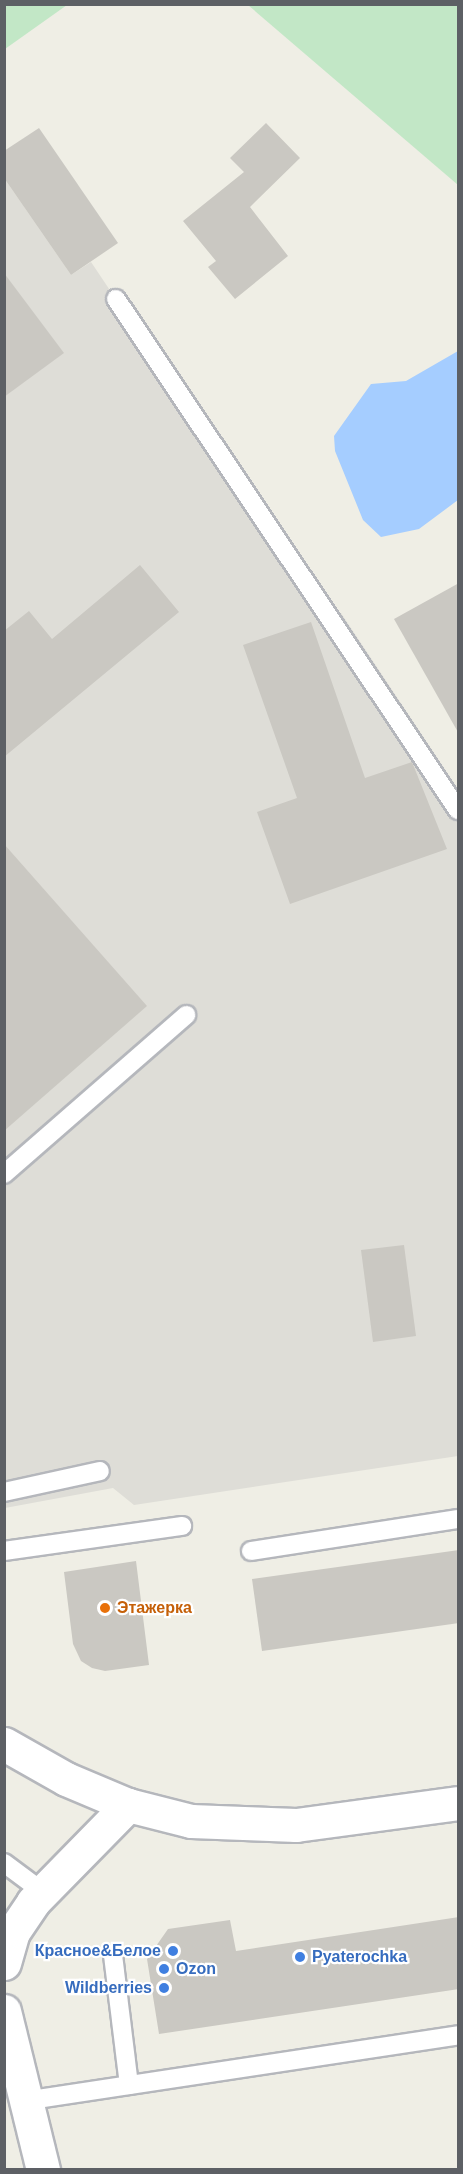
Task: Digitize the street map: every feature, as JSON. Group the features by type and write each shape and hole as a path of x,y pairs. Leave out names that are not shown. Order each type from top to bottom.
{"main road":[{"path":"4,1744 66,1779 128,1805 191,1821 242,1826 296,1825 459,1803"},
{"path":"4,1963 13,1932 43,1892 128,1805"},
{"path":"4,2011 24,2101 43,2169"}],"lane":[{"path":"116,298 459,810"},
{"path":"4,1174 186,1015"},
{"path":"4,1492 100,1471"},
{"path":"251,1551 459,1519"},
{"path":"4,1551 182,1526"},
{"path":"4,1863 43,1892"},
{"path":"113,1955 129,2085"},
{"path":"24,2101 459,2035"}],"shaded area":[{"path":"4,178 71,275 91,262 330,618 341,613 458,789 458,1456 134,1505 113,1488 5,1508"}],"green space":[{"path":"5,4 67,4 67,5 5,49"},
{"path":"248,5 458,5 458,185"}],"water":[{"path":"458,351 458,500 419,529 381,537 363,520 335,451 334,436 371,384 406,381"}],"building":[{"path":"266,123 300,158 250,207 288,256 235,299 208,267 216,261 183,221 244,172 230,158"},
{"path":"39,128 118,243 71,275 4,178 4,151"},
{"path":"4,273 64,353 4,397"},
{"path":"140,565 179,612 4,757 4,631 29,611 52,639"},
{"path":"459,583 459,734 394,619"},
{"path":"311,622 365,778 412,762 447,849 290,904 257,812 297,798 243,645"},
{"path":"4,844 147,1006 4,1131"},
{"path":"404,1245 416,1336 373,1342 361,1250"},
{"path":"459,1550 459,1623 262,1651 252,1579"},
{"name":"Этажерка","path":"136,1561 149,1665 105,1671 92,1668 81,1661 73,1644 64,1572"},
{"path":"459,1917 459,1989 159,2034 147,1959 168,1929 230,1920 236,1951"}],"place":[{"name":"Этажерка","path":"105,1608"},
{"name":"Красное&Белое","path":"173,1951"},
{"name":"Pyaterochka","path":"300,1957"},
{"name":"Ozon","path":"164,1969"},
{"name":"Wildberries","path":"164,1988"}]}
